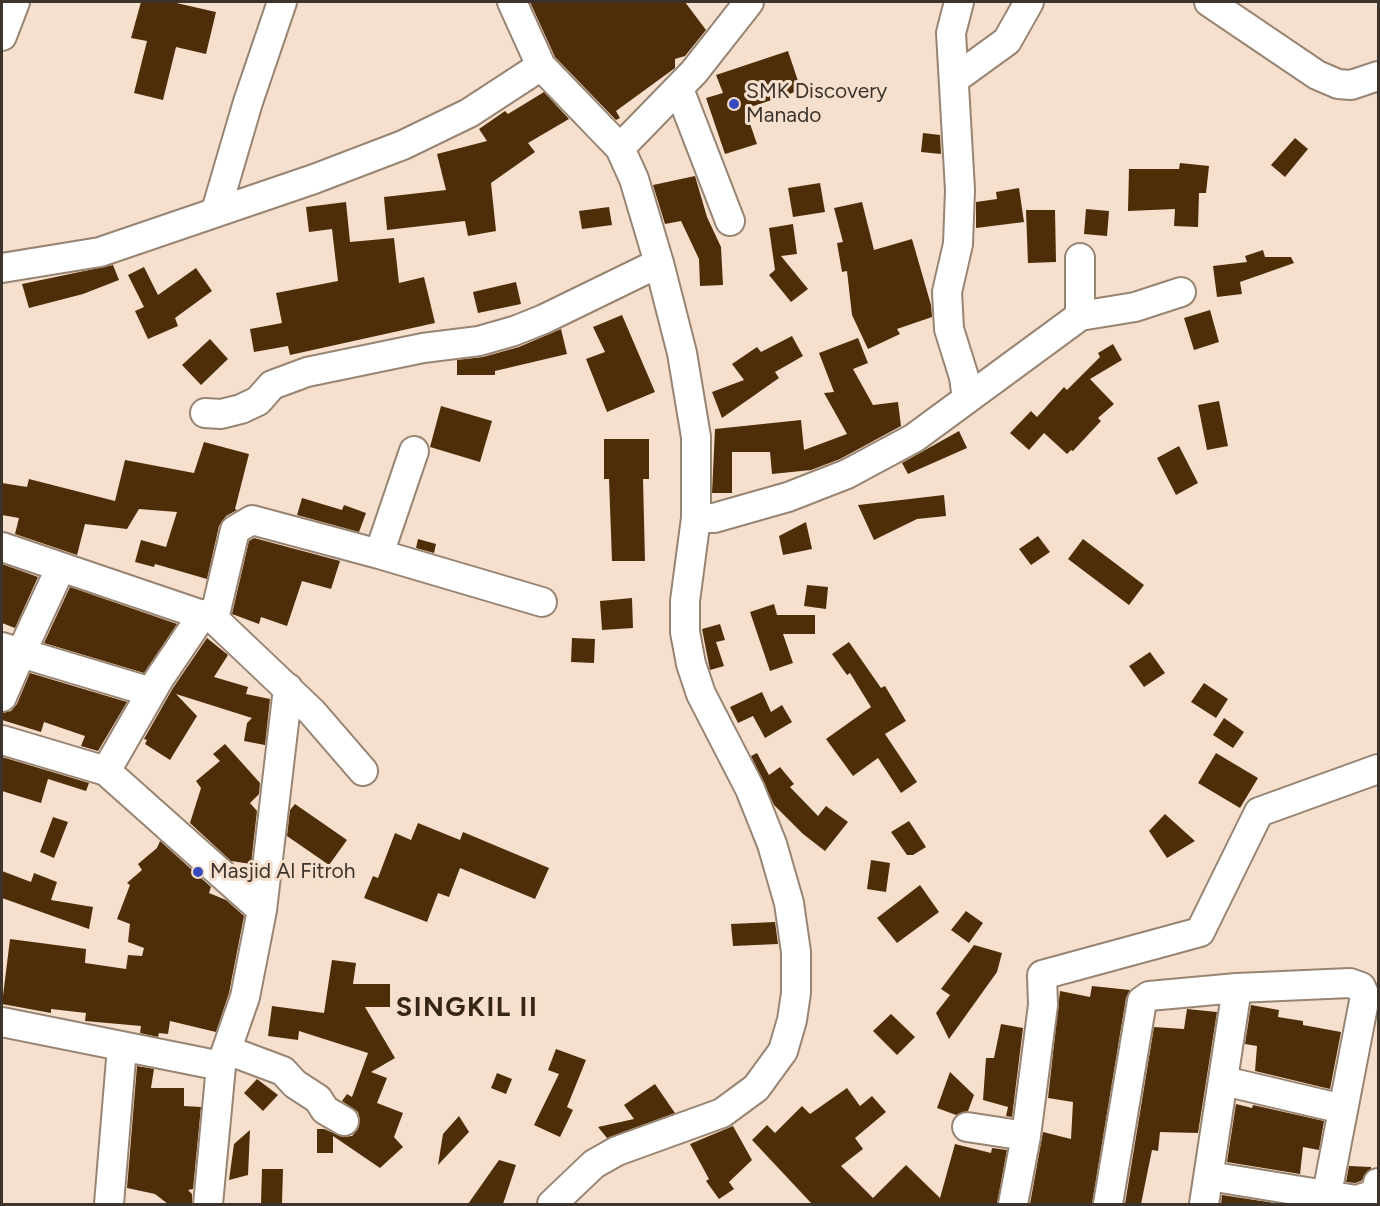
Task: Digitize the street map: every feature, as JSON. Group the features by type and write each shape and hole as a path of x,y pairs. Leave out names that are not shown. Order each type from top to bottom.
{"street":[{"path":"2,36 15,2"},
{"path":"216,211 248,102 282,2"},
{"path":"512,2 541,66 620,148 634,179 682,353 696,437 696,518 685,600 685,632 689,653 701,694 750,789 772,844 789,903 795,952 796,993 792,1020 783,1051 756,1088 722,1113 617,1151 594,1164 552,1204"},
{"path":"620,148 679,89 749,2"},
{"path":"959,2 951,33 956,78 960,201 958,244 947,292 949,329 964,377 967,399"},
{"path":"956,78 1007,41 1029,2"},
{"path":"1209,2 1279,51 1328,80 1351,85 1378,76"},
{"path":"2,268 100,252 156,235 216,211 256,200 403,145 469,113 541,66"},
{"path":"679,89 730,220"},
{"path":"1080,258 1080,316"},
{"path":"205,413 220,414 242,410 258,401 272,385 307,372 423,348 478,341 513,330 544,319 659,263"},
{"path":"696,518 714,518 788,497 847,474 914,438 1080,316 1135,307 1181,292"},
{"path":"379,554 414,451"},
{"path":"106,771 151,692 209,616 235,530 252,520 379,554 542,602"},
{"path":"2,547 209,616 288,688 363,771"},
{"path":"2,697 11,650 61,567"},
{"path":"11,650 151,692"},
{"path":"208,1204 224,1058 245,997 262,910 288,688"},
{"path":"2,740 106,771 262,910"},
{"path":"1013,1204 1026,1136 1043,1005 1042,975 1200,932 1259,812 1378,769"},
{"path":"1108,1204 1142,1001 1149,996 1237,988 1350,983 1360,987 1365,996 1326,1201"},
{"path":"1204,1204 1237,988"},
{"path":"2,1022 122,1047 224,1058 283,1071 295,1084 318,1099 325,1110 344,1121"},
{"path":"109,1204 122,1047"},
{"path":"1224,1081 1343,1109"},
{"path":"966,1126 1026,1136"},
{"path":"1209,1176 1326,1201 1368,1198 1375,1194 1378,1183"}],"building":[{"path":"141,2 172,2 216,12 206,54 176,47 163,100 134,93 147,41 131,38"},
{"path":"530,2 685,2 706,30 685,56 675,59 675,68 616,111 620,118 616,120 555,57"},
{"name":"SMK Discovery Manado","path":"788,51 801,90 745,109 757,144 725,154 706,98 723,93 716,75"},
{"path":"544,92 569,119 528,143 535,152 491,183 496,231 468,236 465,221 387,230 384,197 446,190 437,154 487,141 479,129 505,111 508,114"},
{"path":"923,133 940,135 941,154 921,152"},
{"path":"1295,138 1308,149 1285,177 1271,165"},
{"path":"1180,163 1209,166 1206,193 1199,193 1198,227 1174,226 1175,209 1128,211 1129,169 1179,169"},
{"path":"695,176 707,217 721,247 723,285 700,286 699,259 681,221 665,224 653,185"},
{"path":"820,183 825,212 793,217 788,188"},
{"path":"1019,188 1024,222 976,228 976,202 997,199 996,192"},
{"path":"346,202 350,242 394,238 399,283 424,277 435,323 290,355 288,346 254,352 250,329 282,323 276,293 338,281 332,229 309,232 306,207"},
{"path":"862,202 874,250 912,239 931,305 932,317 897,329 900,334 868,349 852,315 847,271 842,272 837,243 843,242 834,208"},
{"path":"609,207 612,225 582,229 579,211"},
{"path":"1086,209 1109,211 1107,236 1084,234"},
{"path":"1026,210 1055,210 1056,262 1028,263"},
{"path":"793,224 797,254 781,256 808,289 791,302 769,275 775,270 769,228"},
{"path":"1263,250 1265,257 1291,257 1294,263 1240,282 1242,294 1217,297 1213,266 1247,262 1245,256"},
{"path":"113,265 119,280 83,294 29,308 22,284"},
{"path":"144,267 158,295 196,268 212,291 175,318 178,326 148,339 135,311 144,307 128,275"},
{"path":"516,282 521,304 478,313 473,292"},
{"path":"1210,310 1219,342 1194,350 1184,318"},
{"path":"622,315 655,392 607,412 586,359 605,352 593,327"},
{"path":"561,329 567,354 495,371 495,375 457,375 457,360 483,357 519,347"},
{"path":"792,336 803,356 775,372 779,378 722,418 712,392 744,380 732,364 757,347 761,352"},
{"path":"858,338 868,363 853,369 873,405 898,402 901,426 840,459 811,470 772,474 770,452 732,452 732,493 712,493 715,429 801,420 804,450 847,434 824,393 834,392 819,353"},
{"path":"210,339 228,359 201,385 182,365"},
{"path":"1113,344 1122,360 1090,379 1114,404 1098,418 1101,421 1073,451 1067,454 1044,433 1029,450 1010,433 1031,411 1037,417 1064,387 1067,390 1100,357 1098,353"},
{"path":"1219,401 1228,446 1207,450 1198,405"},
{"path":"441,406 492,421 480,462 430,447"},
{"path":"959,431 967,448 908,474 902,463"},
{"path":"604,439 649,439 649,479 643,479 645,561 612,561 609,479 604,479"},
{"path":"204,442 249,454 235,509 237,510 226,516 219,526 207,579 155,564 154,567 135,562 141,540 166,547 177,512 139,509 127,529 85,524 77,555 15,534 19,518 2,515 2,483 27,487 29,479 115,501 125,460 194,473"},
{"path":"1179,446 1198,483 1176,495 1157,458"},
{"path":"944,495 946,516 917,519 874,540 858,505"},
{"path":"302,498 342,510 344,505 366,513 359,532 297,515"},
{"path":"806,522 812,549 783,555 779,536"},
{"path":"1038,536 1050,552 1031,565 1019,549"},
{"path":"254,538 340,561 331,589 302,581 287,626 261,617 259,624 232,614 249,541"},
{"path":"418,539 436,544 434,553 416,548"},
{"path":"1083,539 1144,585 1129,605 1068,559"},
{"path":"2,564 38,577 15,628 2,623"},
{"path":"807,585 828,587 826,609 804,606"},
{"path":"70,587 177,624 144,673 44,643"},
{"path":"632,598 633,628 602,630 600,601"},
{"path":"774,604 777,615 815,615 815,634 783,634 793,663 770,671 750,612"},
{"path":"720,624 725,640 716,642 724,666 710,670 702,629"},
{"path":"207,638 228,655 214,677 248,687 246,694 270,699 265,745 244,741 247,723 252,718 176,694 197,716 170,760 145,744 147,740 144,739 173,688"},
{"path":"572,638 595,639 594,663 571,662"},
{"path":"849,642 881,688 885,686 906,721 885,734 917,782 901,793 878,758 853,776 826,739 871,707 850,673 847,675 832,654"},
{"path":"1150,652 1165,673 1144,687 1129,666"},
{"path":"30,673 127,702 98,751 81,746 85,736 44,722 41,732 2,720 2,713 11,711 17,704"},
{"path":"1204,683 1228,699 1216,718 1191,702"},
{"path":"762,692 771,712 782,705 792,722 765,738 753,716 738,723 730,707"},
{"path":"1224,718 1244,732 1233,748 1213,735"},
{"path":"225,744 260,783 259,794 250,803 257,811 251,864 231,861 190,823 201,788 196,781 220,761 213,754"},
{"path":"757,753 769,775 780,767 794,784 790,787 818,816 826,806 848,822 825,851 803,834 774,805 751,756"},
{"path":"1216,753 1258,778 1240,808 1198,783"},
{"path":"2,757 89,783 86,791 48,779 41,803 2,791"},
{"path":"295,804 347,840 329,865 287,836 290,810"},
{"path":"1165,814 1195,841 1167,858 1149,831"},
{"path":"53,817 68,822 54,858 40,852"},
{"path":"909,821 926,847 913,855 907,855 891,832"},
{"path":"418,823 460,840 463,832 549,868 535,899 460,868 449,897 438,893 427,922 364,898 373,876 378,878 395,833 411,840"},
{"path":"160,841 211,887 209,893 226,900 244,916 229,993 216,1032 170,1021 168,1034 159,1033 158,1037 140,1033 141,1026 85,1021 86,1013 51,1009 51,1013 2,1004 10,939 86,949 85,963 126,969 128,955 142,956 144,948 128,942 130,924 117,919 130,885 127,883 142,870 138,864 157,848"},
{"path":"871,860 890,863 886,892 867,889"},
{"path":"2,871 31,882 34,873 57,882 51,900 93,907 89,929 2,898"},
{"path":"920,885 939,912 897,943 877,918"},
{"path":"966,911 983,923 969,943 951,930"},
{"path":"775,922 778,944 733,946 731,924"},
{"path":"974,945 1002,953 997,972 949,1039 936,1013 950,995 941,989"},
{"path":"332,960 356,963 353,984 390,984 390,1007 365,1007 395,1058 371,1072 387,1078 377,1103 403,1113 394,1137 403,1147 380,1168 333,1136 333,1153 317,1153 317,1129 324,1129 343,1137 352,1136 358,1129 360,1120 358,1112 342,1101 347,1094 352,1097 368,1053 299,1031 298,1040 268,1036 272,1006 324,1013"},
{"path":"1092,986 1130,990 1126,998 1092,1204 1030,1204 1043,1132 1071,1139 1073,1102 1048,1098 1060,991 1090,997"},
{"path":"1251,1005 1279,1010 1278,1017 1303,1021 1303,1025 1341,1032 1330,1089 1255,1071 1257,1046 1245,1044"},
{"path":"1187,1009 1217,1012 1198,1133 1160,1132 1158,1151 1152,1150 1141,1204 1125,1204 1154,1027 1184,1029"},
{"path":"891,1014 915,1037 897,1055 873,1031"},
{"path":"1001,1024 1023,1028 1012,1117 1006,1116 1008,1107 983,1100 986,1058 994,1058"},
{"path":"556,1049 586,1060 567,1107 573,1110 560,1137 534,1125 559,1074 548,1070"},
{"path":"137,1066 154,1069 151,1088 184,1088 184,1106 201,1107 193,1189 188,1190 192,1194 192,1204 168,1204 155,1194 127,1188"},
{"path":"950,1072 974,1095 968,1111 956,1115 937,1108"},
{"path":"497,1073 512,1079 506,1094 491,1088"},
{"path":"257,1079 278,1095 263,1111 244,1093"},
{"path":"655,1084 675,1113 607,1138 598,1127 634,1119 624,1105"},
{"path":"847,1088 860,1106 872,1096 886,1112 855,1138 863,1149 841,1166 873,1198 906,1165 940,1198 955,1144 991,1153 992,1148 1007,1150 997,1204 812,1204 752,1140 767,1125 775,1133 802,1106 810,1114"},
{"path":"1236,1104 1252,1108 1253,1105 1324,1121 1319,1150 1303,1147 1300,1174 1227,1162"},
{"path":"459,1116 469,1132 438,1165 443,1134"},
{"path":"733,1126 752,1160 729,1182 734,1189 719,1199 706,1181 709,1179 690,1144"},
{"path":"250,1130 248,1175 229,1180 234,1144"},
{"path":"499,1160 516,1165 503,1204 468,1204"},
{"path":"1349,1166 1371,1167 1371,1169 1361,1181 1346,1182"},
{"path":"262,1169 283,1169 282,1204 261,1204"},
{"path":"1222,1195 1281,1204 1221,1204"}],"place":[{"name":"SMK Discovery Manado","path":"734,104"},
{"name":"Masjid Al Fitroh","path":"198,872"}],"district":[{"name":"SINGKIL II","path":"467,1008"}]}
